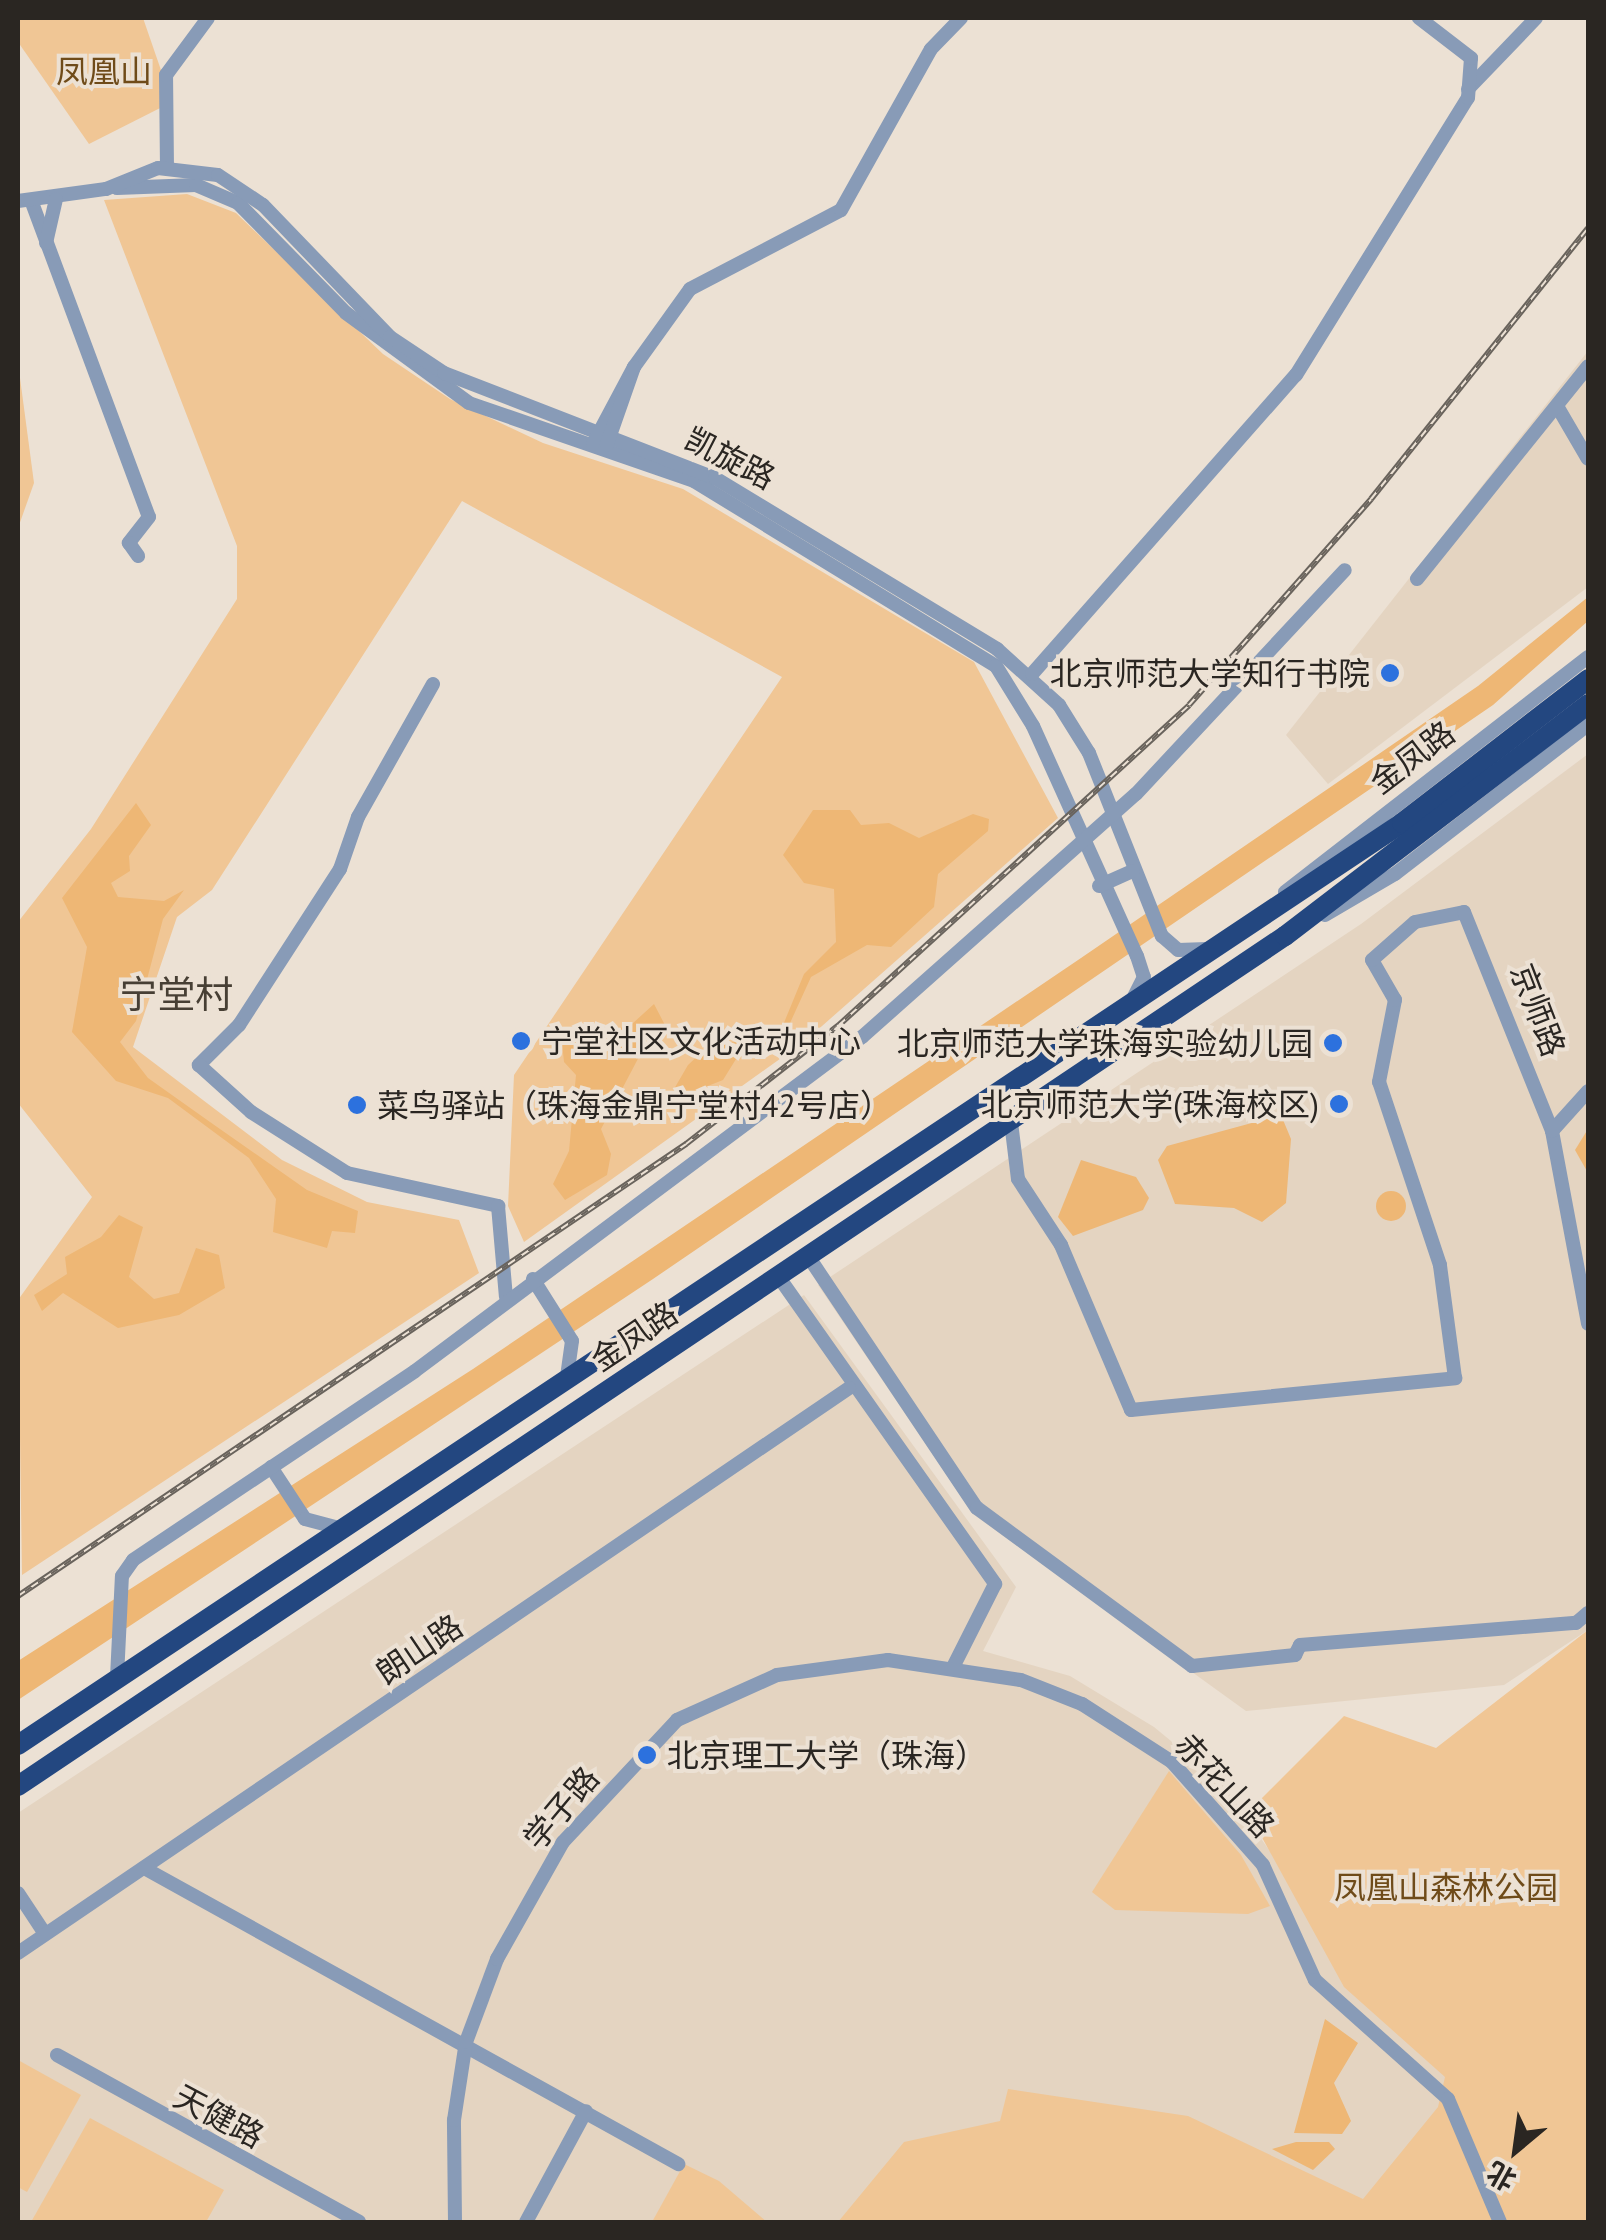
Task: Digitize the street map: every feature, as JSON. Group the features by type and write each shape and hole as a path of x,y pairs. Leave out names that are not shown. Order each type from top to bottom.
{"highway":[{"name":"金凤路","path":"18,1744 1272,904 1402,823 1588,679"},
{"name":"金凤路","path":"18,1786 1285,936 1588,704"}],"street":[{"path":"172,186 166,75 208,18"},
{"path":"601,442 634,367 690,290 841,210 931,50 961,18"},
{"path":"1419,18 1471,58 1468,89"},
{"path":"1032,674 1296,374 1468,89 1536,18"},
{"name":"凯旋路","path":"24,201 56,199 106,188 170,168 200,179 260,219 346,313 416,370 469,403 715,478 1032,674 1089,754 1162,936 1178,950 1208,949"},
{"name":"凯旋路","path":"106,188 172,186 200,179"},
{"path":"46,242 56,199"},
{"path":"24,201 46,242 150,518 129,543 138,556"},
{"path":"1416,579 1588,366"},
{"path":"1557,406 1588,459"},
{"name":"凯旋路","path":"601,442 719,495 996,666 1034,726 1100,886 1138,956 1144,977 1132,998"},
{"path":"117,1677 119,1608 133,1560 711,1158 1061,864 1136,794 1345,570"},
{"name":"金凤路","path":"1272,904 1588,657"},
{"path":"433,684 358,817 340,869 239,1025 199,1065 251,1112 346,1172 498,1206 506,1297"},
{"name":"金凤路","path":"1285,936 1374,889 1588,725"},
{"path":"1100,886 1133,871"},
{"name":"京师路","path":"1012,1122 1018,1179 1061,1245 1131,1410 1454,1378 1440,1265 1379,1082 1395,1000 1372,960 1394,933 1451,910 1475,920 1552,1132 1570,1194 1588,1324"},
{"path":"1552,1132 1588,1092"},
{"path":"1570,1194 1588,1197"},
{"path":"808,1256 976,1508 1192,1666 1295,1655 1300,1646 1576,1622 1588,1613"},
{"path":"778,1276 849,1388 995,1584 954,1665"},
{"path":"533,1279 572,1341 606,1350"},
{"path":"566,1377 572,1341"},
{"name":"朗山路","path":"18,1953 849,1388"},
{"path":"271,1467 304,1517 343,1528"},
{"path":"297,1558 304,1517"},
{"name":"学子路","path":"456,2222 454,2120 466,2042 497,1958 563,1842 677,1720 777,1674 888,1660 954,1665"},
{"name":"赤花山路","path":"954,1665 1082,1704 1172,1762 1223,1813 1263,1866 1314,1980 1448,2099 1500,2222"},
{"path":"144,1868 466,2042 678,2164"},
{"path":"18,1893 45,1934"},
{"name":"天健路","path":"56,2055 359,2222"},
{"path":"526,2222 586,2111"}],"shaded area":[{"path":"1588,351 1588,587 1328,784 1286,735"},
{"path":"1588,597 1588,621 1493,705 653,1279 18,1700 18,1661 473,1369 1081,958 1478,686"},
{"name":"北京师范大学(珠海校区)","path":"1588,754 1588,1630 1504,1685 1246,1711 973,1514 818,1285 1361,924"},
{"path":"136,803 151,825 129,856 130,871 111,883 118,897 164,901 184,890 163,919 136,1021 120,1042 148,1078 307,1190 358,1211 355,1233 332,1231 327,1248 273,1232 276,1199 249,1158 168,1098 116,1081 72,1032 87,947 62,898"},
{"path":"813,810 850,810 861,825 889,823 919,838 973,814 989,819 988,831 938,874 934,907 891,947 867,945 811,977 785,1034 741,1051 723,1080 695,1091 674,1125 682,1106 674,1089 688,1065 704,1050 781,1030 804,974 836,942 834,889 804,883 783,855"},
{"path":"654,1004 666,1027 657,1049 641,1053 601,1129 611,1154 607,1175 565,1200 553,1184 569,1151 576,1075 564,1062 561,1033 598,1035 632,1024"},
{"path":"1281,1115 1291,1139 1286,1203 1262,1222 1234,1208 1175,1204 1158,1160 1167,1146"},
{"path":"1588,1129 1588,1173 1575,1150"},
{"path":"1081,1160 1136,1177 1149,1198 1143,1210 1073,1236 1058,1217"},
{"path":"1391,1191 1402,1195 1406,1206 1402,1217 1391,1221 1380,1217 1376,1206 1380,1195"},
{"path":"119,1215 143,1227 129,1277 154,1299 179,1293 196,1248 219,1255 225,1288 179,1315 118,1328 63,1293 42,1311 34,1295 67,1274 65,1257 101,1237"},
{"name":"北京理工大学（珠海）","path":"804,1295 1016,1587 983,1651 1070,1676 1154,1727 1222,1783 1290,1880 1588,2222 18,2222 18,1813"},
{"path":"1325,2019 1358,2043 1334,2083 1351,2121 1342,2134 1294,2133"},
{"path":"1296,2142 1329,2142 1335,2149 1313,2170 1272,2149"}],"green space":[{"name":"凤凰山","path":"18,18 143,18 172,102 89,144 18,42"},
{"path":"187,194 236,213 383,354 450,399 543,443 683,489 974,662 1058,818 805,1041 524,1242 508,1206 514,1075 782,677 462,501 212,890 177,917 133,1047 282,1160 367,1202 459,1220 479,1273 22,1575 18,1300 92,1197 18,1103 18,922 91,829 237,599 237,546 104,200"},
{"path":"18,363 34,483 18,528"},
{"name":"凤凰山森林公园","path":"1588,1630 1588,2222 838,2222 904,2142 1000,2121 1008,2089 1188,2116 1363,2199 1438,2107 1445,2077 1344,1987 1248,1812 1344,1716 1436,1748"},
{"path":"1169,1771 1241,1855 1270,1906 1248,1914 1115,1910 1092,1892"},
{"path":"18,2060 81,2095 27,2192 18,2187"},
{"path":"90,2118 224,2190 206,2222 31,2222"},
{"path":"684,2164 719,2181 767,2222 652,2222"}],"railway":[{"path":"18,1596 686,1144 839,1025 1189,705 1371,499 1588,228"}],"place":[{"name":"北京师范大学知行书院","path":"1390,673"},
{"name":"宁堂社区文化活动中心","path":"521,1041"},
{"name":"北京师范大学珠海实验幼儿园","path":"1333,1043"},
{"name":"北京师范大学(珠海校区)","path":"1339,1104"},
{"name":"菜鸟驿站（珠海金鼎宁堂村42号店）","path":"357,1105"},
{"name":"北京理工大学（珠海）","path":"647,1755"}],"district":[{"name":"宁堂村","path":"176,994"}]}
